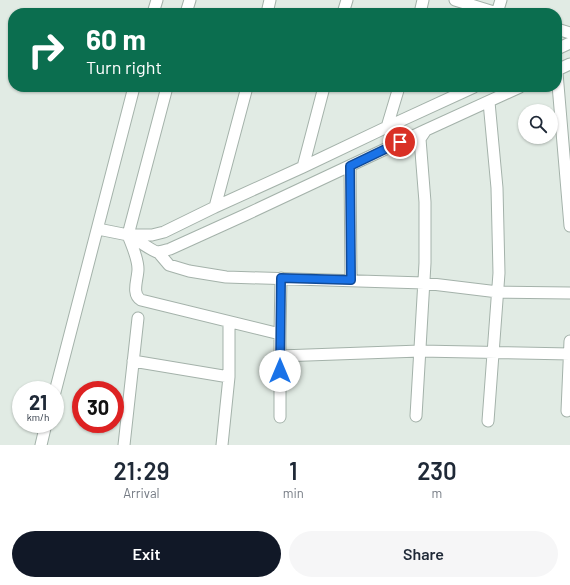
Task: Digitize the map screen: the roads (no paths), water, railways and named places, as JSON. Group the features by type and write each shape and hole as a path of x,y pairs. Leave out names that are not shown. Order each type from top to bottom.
{"street":[{"path":"455,0 481,8"},
{"path":"58,381 133,92"},
{"path":"166,92 128,235 136,256 138,268 136,291 138,298 141,300 280,334"},
{"path":"215,206 246,92"},
{"path":"303,167 323,92"},
{"path":"387,127 398,92"},
{"path":"98,229 128,235 152,235 164,232 215,206 303,167 463,92"},
{"path":"128,235 142,242 151,250 158,252 170,249 509,92"},
{"path":"559,92 570,226"},
{"path":"488,102 497,188 499,273 488,422"},
{"path":"416,416 424,283 425,202 420,142 426,130"},
{"path":"350,166 351,280"},
{"path":"158,252 169,265 189,271 226,277 424,283 498,292 570,293"},
{"path":"280,417 281,278"},
{"path":"124,445 138,318"},
{"path":"222,445 229,377 229,322"},
{"path":"567,411 570,341"},
{"path":"280,356 420,351 570,354"},
{"path":"133,361 229,377"},
{"path":"41,445 44,433"}]}
